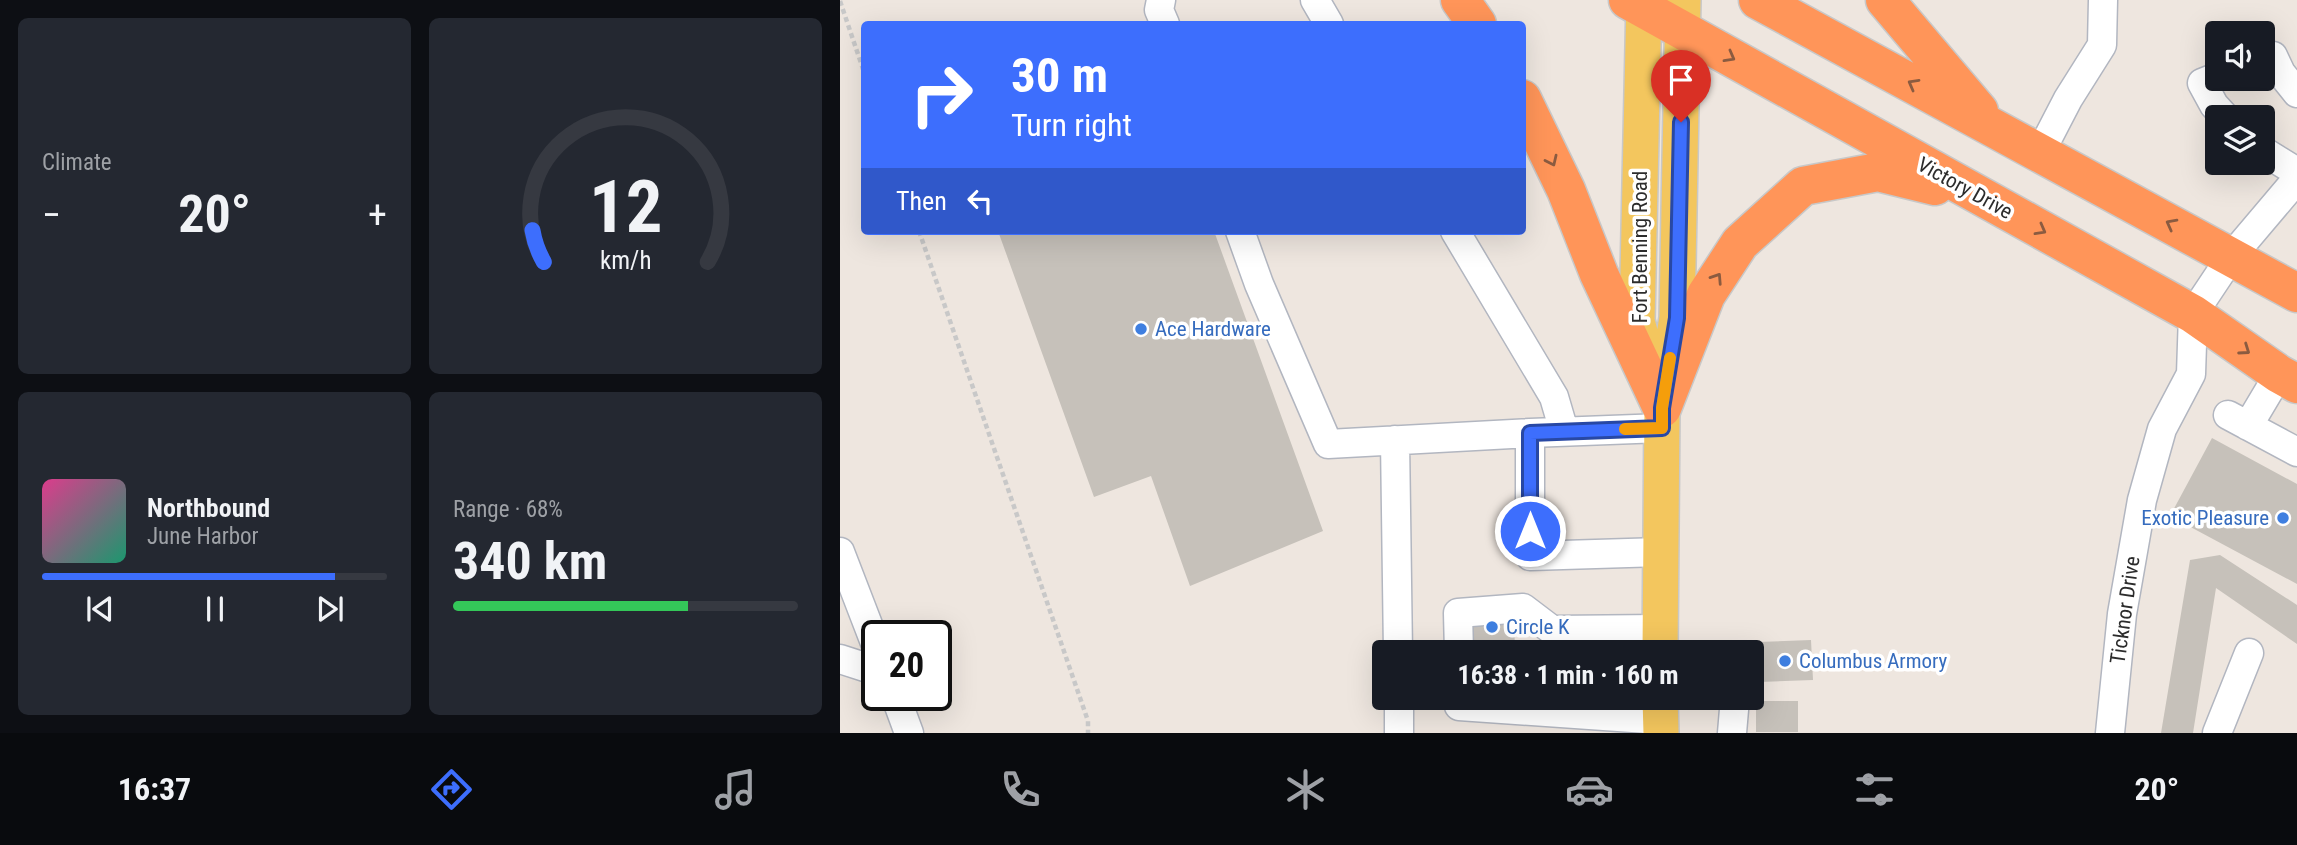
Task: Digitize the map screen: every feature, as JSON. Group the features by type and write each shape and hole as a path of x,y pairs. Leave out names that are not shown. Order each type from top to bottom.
{"highway":[{"path":"1461,0 1475,21"},
{"path":"1758,0 2297,293"},
{"path":"1885,0 1994,128"},
{"name":"Victory Drive","path":"1638,3 1683,16 1982,197 2193,314 2288,379"},
{"path":"1526,107 1566,190 1599,274 1662,418"},
{"path":"1662,418 1706,295 1740,243 1803,186 1878,172 1982,197"}],"main road":[{"name":"Fort Benning Road","path":"1638,3 1637,321 1662,418"},
{"name":"Fort Benning Road","path":"1660,640 1662,418 1677,318 1683,16"}],"street":[{"path":"1161,0 1159,10 1164,21"},
{"path":"1315,0 1327,21"},
{"path":"2040,153 2068,99 2102,45 2103,0"},
{"path":"2275,60 2281,73 2297,93"},
{"path":"2275,158 2297,172"},
{"path":"2193,314 2231,257 2297,178"},
{"path":"1241,235 1259,284 1328,444 1564,431 1662,418"},
{"path":"1457,235 1554,397 1564,431"},
{"name":"Ticknor Drive","path":"2110,733 2122,614 2142,500 2162,429 2191,374 2193,314"},
{"path":"2288,379 2238,421 2297,452"},
{"path":"1530,433 1530,556 1661,552"},
{"path":"1395,440 1398,640"},
{"path":"840,552 866,620"},
{"path":"1459,640 1458,613 1523,608 1552,640"},
{"path":"2217,733 2249,653"},
{"path":"840,659 861,666"},
{"path":"1399,710 1399,733"},
{"path":"1599,710 1661,717"},
{"path":"1732,733 1734,710"},
{"path":"901,711 909,733"}],"path":[{"path":"840,1 861,63"},
{"path":"920,235 1088,722 1088,733"}],"building":[{"name":"Ace Hardware","path":"999,235 1215,235 1323,531 1190,586 1151,476 1094,497"},
{"path":"2212,438 2297,484 2297,584 2170,516"},
{"path":"2220,555 2297,605 2297,644 2216,588 2193,733 2161,733 2190,560"},
{"name":"Circle K","path":"1514,613 1515,640 1470,640 1470,614"},
{"name":"Columbus Armory","path":"1811,640 1813,680 1764,682 1764,642"},
{"path":"1764,701 1798,701 1798,732 1756,732 1756,710 1764,710"}],"slow traffic":[{"path":"1625,429 1662,428 1662,408 1670,358"}],"place":[{"name":"Ace Hardware","path":"1141,329"},
{"name":"Exotic Pleasure","path":"2283,518"},
{"name":"Circle K","path":"1492,627"},
{"name":"Columbus Armory","path":"1785,661"}],"route":[{"path":"1530,531 1530,433 1662,428 1662,408 1677,318 1681,122"}]}
